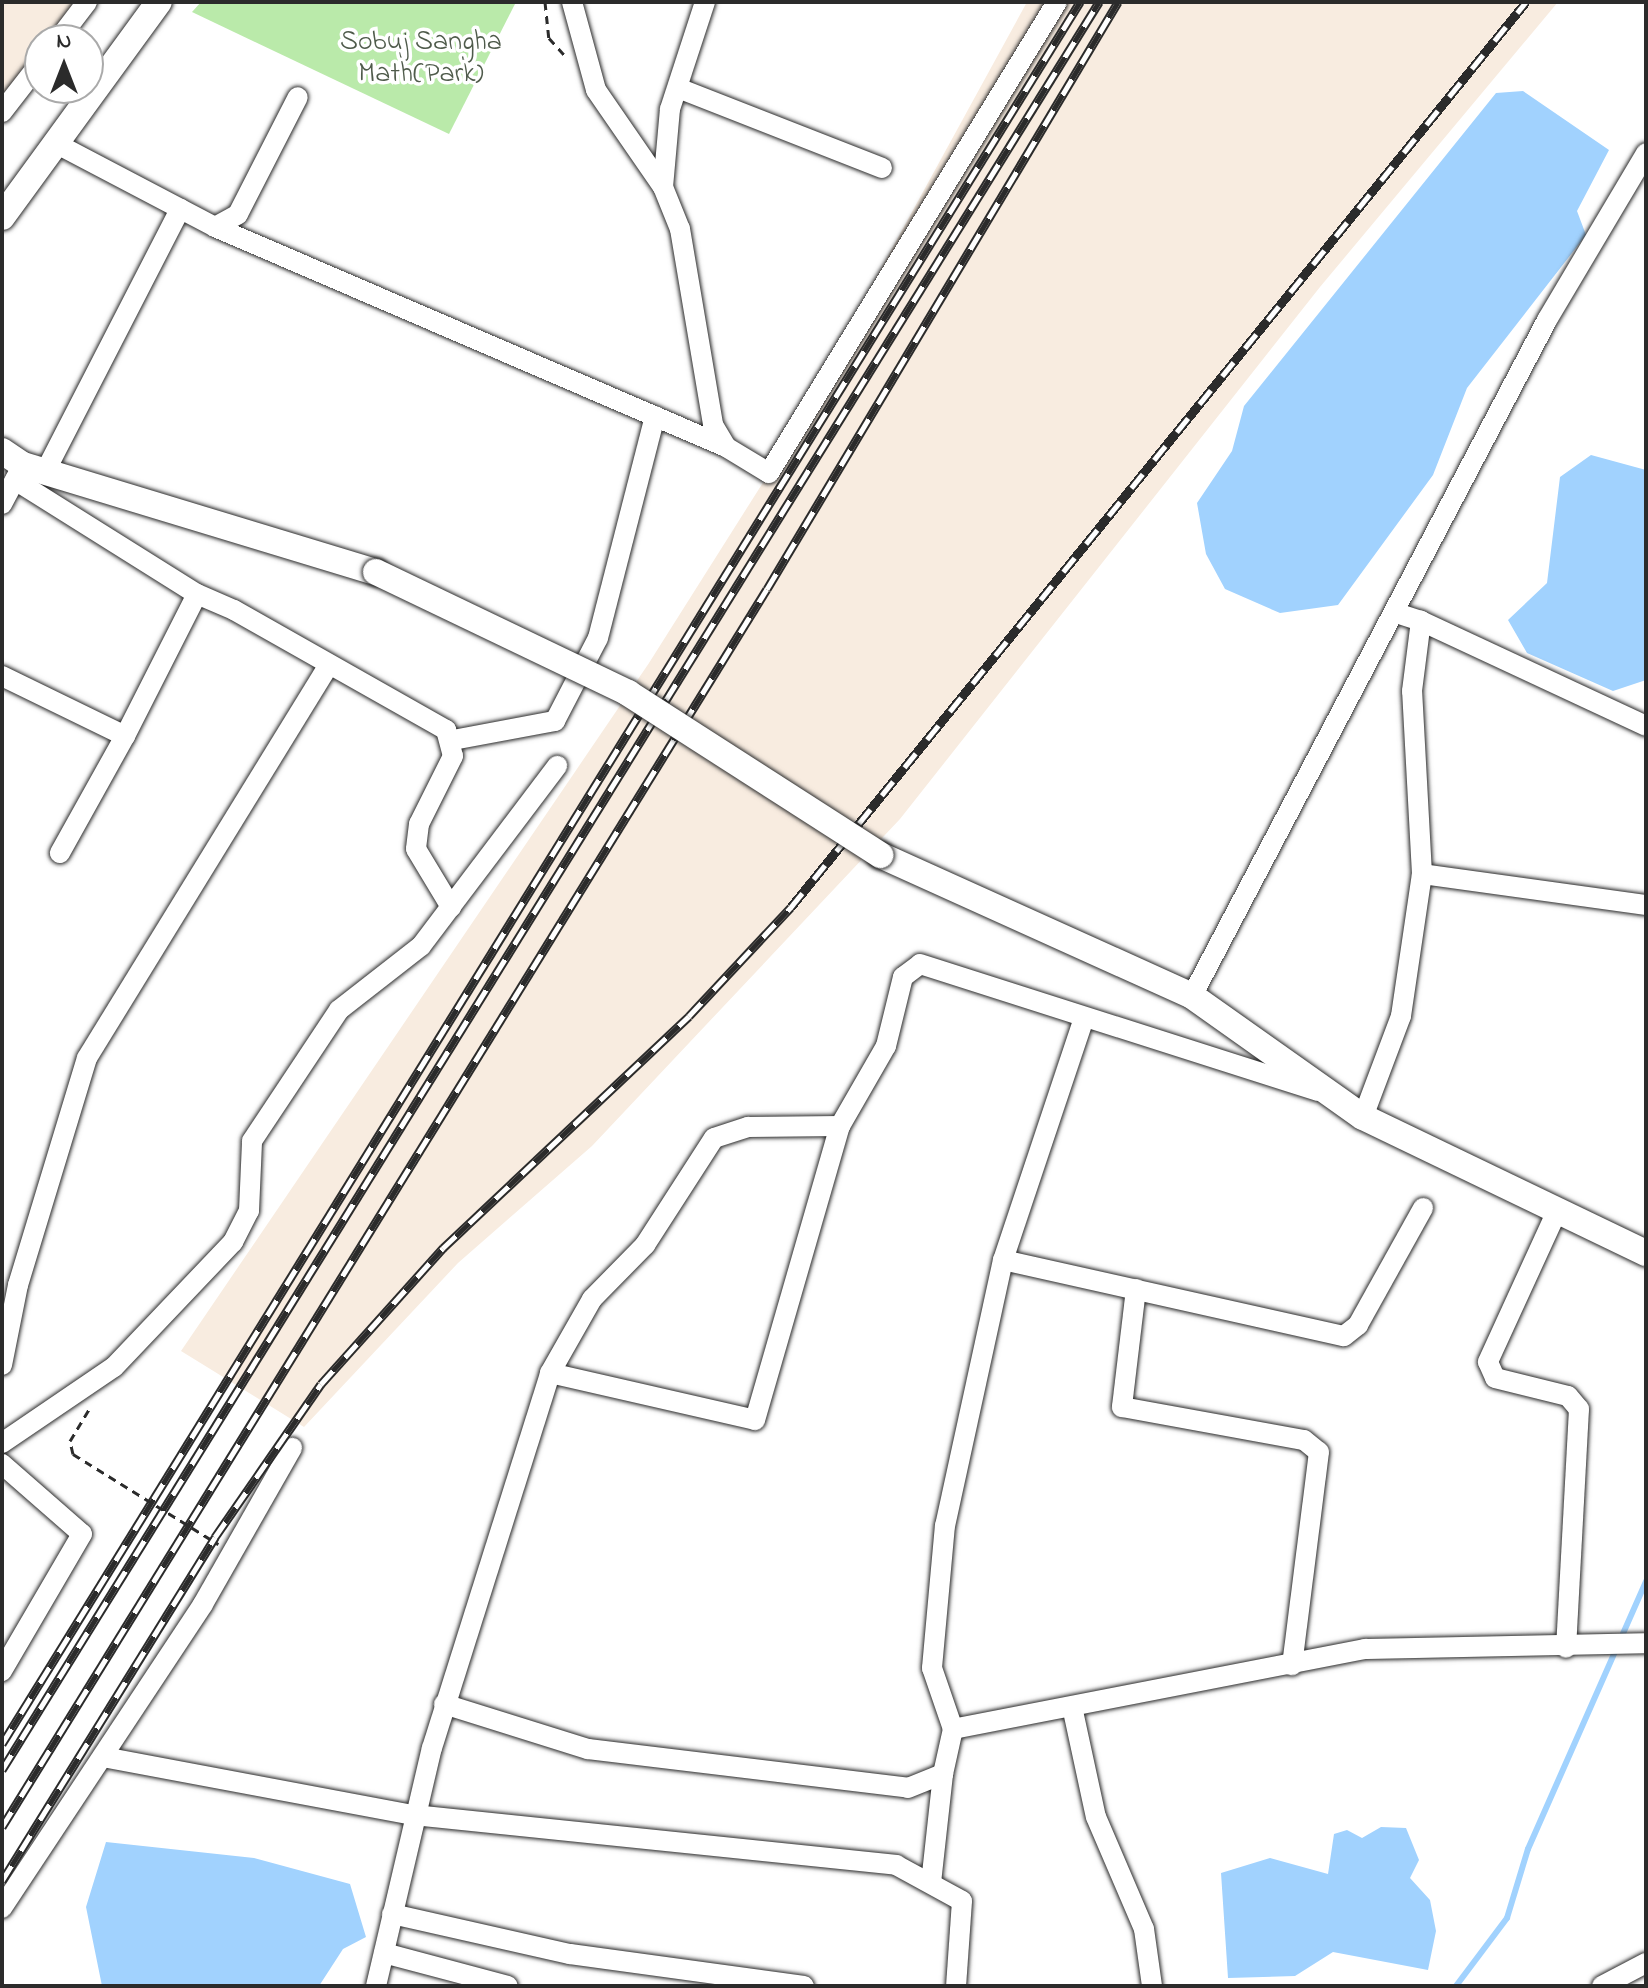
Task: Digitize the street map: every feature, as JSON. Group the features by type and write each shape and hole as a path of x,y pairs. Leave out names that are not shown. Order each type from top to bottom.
{"main road":[{"path":"2,217 159,2"},
{"path":"21,467 376,572 628,693 880,855 1085,942 1192,996 1321,1092 1363,1117 1646,1253"}],"street":[{"path":"70,24 87,2"},
{"path":"572,2 596,90 663,187 687,261 705,402 726,447"},
{"path":"663,187 678,88 705,2"},
{"path":"57,144 215,227 726,447 769,473 1057,2"},
{"path":"2,112 24,84"},
{"path":"678,88 882,168"},
{"path":"215,227 238,214 298,97"},
{"path":"1192,996 1396,613 1547,320 1643,167"},
{"path":"2,504 21,467 180,209"},
{"path":"21,467 197,594 329,665 453,740 555,721 598,638 655,416"},
{"path":"60,853 125,736 197,594"},
{"path":"1396,613 1421,621 1646,726"},
{"path":"1363,1117 1401,1016 1422,874 1412,691 1421,621"},
{"path":"2,1365 10,1280 87,1058 329,665"},
{"path":"2,676 125,736"},
{"path":"451,907 416,849 453,740"},
{"path":"2,1443 114,1367 233,1242 249,1211 247,1158 261,1126 339,1010 409,958 557,766"},
{"path":"1422,874 1520,882 1646,905"},
{"path":"550,1373 755,1420 840,1126 886,1046 910,967 935,967 1084,1018 1321,1092"},
{"path":"931,1883 943,1774 953,1729 932,1668 940,1551 1003,1260 1084,1018"},
{"path":"376,1986 414,1815 444,1704 550,1373 592,1299 645,1245 714,1138 748,1127 840,1126"},
{"path":"1003,1260 1344,1336 1358,1325 1423,1208"},
{"path":"1557,1211 1488,1362 1495,1378 1568,1396 1579,1409 1566,1648"},
{"path":"1136,1289 1122,1407 1304,1440 1319,1452 1292,1665"},
{"path":"2,1908 103,1757 292,1448"},
{"path":"2,1464 82,1534 2,1671"},
{"path":"953,1729 1073,1711 1292,1665 1406,1646 1604,1649 1639,1644"},
{"path":"444,1704 545,1740 622,1755 908,1788 943,1774"},
{"path":"1073,1711 1096,1817 1144,1929 1152,1986"},
{"path":"103,1757 414,1815 874,1860 931,1883 962,1901 956,1986"},
{"path":"392,1914 570,1954 804,1986"},
{"path":"384,1953 508,1986"},
{"path":"1602,1986 1646,1963"}],"path":[{"path":"92,1404 70,1441 73,1454 218,1544"}],"shaded area":[{"path":"2,2 77,2 60,24 24,24 24,66 2,101"},
{"path":"1027,2 1558,2 1320,287 900,819 592,1146 458,1263 304,1427 181,1351 649,663 769,473"}],"green space":[{"name":"Sobuj Sangha Math(Park)","path":"201,2 516,2 449,134 192,12"}],"water":[{"path":"1523,91 1609,150 1577,211 1586,235 1467,388 1433,475 1338,605 1280,613 1225,589 1206,554 1197,503 1232,451 1244,406 1496,93"},
{"path":"1591,455 1646,470 1646,680 1613,691 1527,653 1508,620 1547,583 1560,477"},
{"path":"1381,1827 1406,1828 1419,1860 1410,1878 1430,1900 1436,1931 1428,1970 1333,1952 1295,1976 1228,1978 1221,1873 1270,1858 1328,1874 1334,1834 1347,1830 1362,1838"},
{"path":"106,1842 254,1858 350,1884 366,1937 343,1949 319,1986 102,1986 86,1907"}],"waterway":[{"path":"1456,1986 1507,1918 1528,1849 1646,1581"}],"railway":[{"path":"2,1744 1080,2"},
{"path":"2,1770 1099,2"},
{"path":"2,1827 767,589 1118,2"},
{"path":"2,1881 215,1537 321,1384 443,1248 689,1016 791,907 1526,2"}]}
